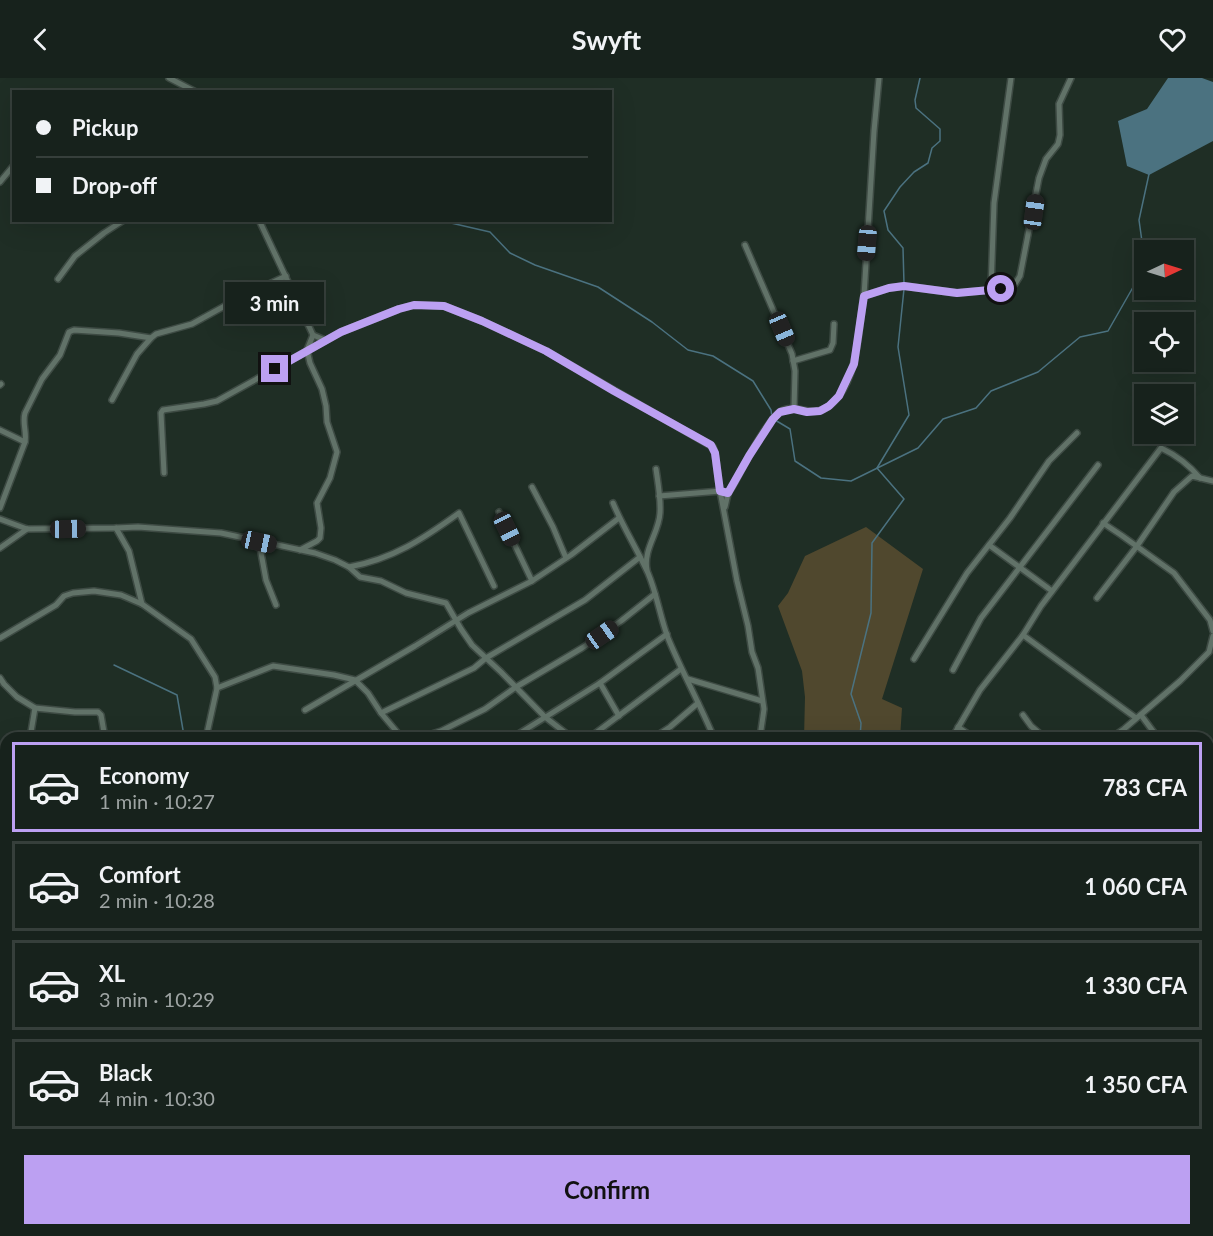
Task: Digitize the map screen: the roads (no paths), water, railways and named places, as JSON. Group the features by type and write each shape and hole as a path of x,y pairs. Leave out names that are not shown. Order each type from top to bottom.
{"street":[{"path":"169,78 192,90"},
{"path":"724,508 728,493 773,419 780,412 794,409 807,412 820,411 835,400 843,390 854,364 864,296 879,78"},
{"path":"991,289 994,203 1011,78"},
{"path":"864,296 904,286 957,293 1011,287 1015,284 1020,276 1040,178 1046,159 1058,144 1059,104 1071,78"},
{"path":"0,182 12,167"},
{"path":"58,279 75,256 121,222"},
{"path":"260,222 312,334 325,340"},
{"path":"745,245 790,347 795,371 794,409"},
{"path":"112,400 137,354 156,334 192,324 286,276"},
{"path":"164,473 161,413 163,410 217,401 325,340 399,309 414,305 444,306 482,321 546,351 711,445 715,453 737,581 752,652 758,668 764,709 762,732"},
{"path":"793,361 830,350 833,343 834,324"},
{"path":"0,508 25,442 26,413 42,379 60,355 69,332 74,330 119,333 151,338"},
{"path":"300,550 320,538 321,528 317,503 330,478 337,452 327,422 322,389 310,363 307,350 312,334"},
{"path":"0,430 25,442"},
{"path":"914,659 967,573 1010,518 1049,461 1077,433"},
{"path":"955,732 980,690 1161,448 1173,454 1200,478"},
{"path":"953,670 981,618 1098,465"},
{"path":"648,574 646,564 648,550 660,516 656,469"},
{"path":"1097,598 1137,546 1174,492 1192,476 1213,481"},
{"path":"532,487 566,558"},
{"path":"659,496 720,491 728,493"},
{"path":"613,503 648,574 681,669 688,679 711,732"},
{"path":"499,512 532,581"},
{"path":"349,567 395,553 419,541 459,513 494,586"},
{"path":"305,710 468,613 532,581 619,518"},
{"path":"0,519 27,528 138,527 221,533 335,560 349,567 360,578 381,581 406,593 446,603 472,645 545,717 564,732"},
{"path":"1103,524 1174,573 1210,620 1213,631"},
{"path":"0,548 27,528"},
{"path":"116,528 129,551 142,604"},
{"path":"259,542 266,580 276,605"},
{"path":"989,545 1052,591"},
{"path":"381,713 474,668 486,658 585,600 640,557"},
{"path":"0,638 72,593 94,591 121,595 142,604 191,639 215,677 217,688 207,732"},
{"path":"436,732 485,709 516,687 582,648 655,594"},
{"path":"521,732 600,683 667,634"},
{"path":"1023,635 1138,717 1152,732"},
{"path":"1119,732 1180,681 1209,652 1213,636"},
{"path":"217,688 273,666 355,680 368,693 397,732"},
{"path":"597,732 681,669"},
{"path":"0,678 2,686 35,708 98,712 101,715 104,732"},
{"path":"688,679 762,701"},
{"path":"600,683 619,716"},
{"path":"664,732 698,703"},
{"path":"31,732 35,708"},
{"path":"1023,715 1038,732"},
{"path":"958,727 965,732"}],"water":[{"path":"1168,78 1202,78 1213,82 1213,141 1149,175 1127,166 1118,121 1147,109"}],"waterway":[{"path":"904,284 903,248 888,230 884,211 900,187 914,172 928,163 932,148 940,141 940,129 916,108 915,100 920,78"},
{"path":"1142,240 1139,220 1149,174"},
{"path":"447,222 490,232 510,253 535,265 598,287 652,322 688,350 713,356 753,381 771,410 772,417"},
{"path":"775,420 790,429 795,461 821,478 851,481 918,448 943,419 976,408 991,391 1038,372 1080,337 1108,331 1134,286"},
{"path":"860,732 861,723 851,694 871,613 872,543 904,499 877,468 909,415 898,347 904,289"},
{"path":"114,665 177,695 182,732"}]}
